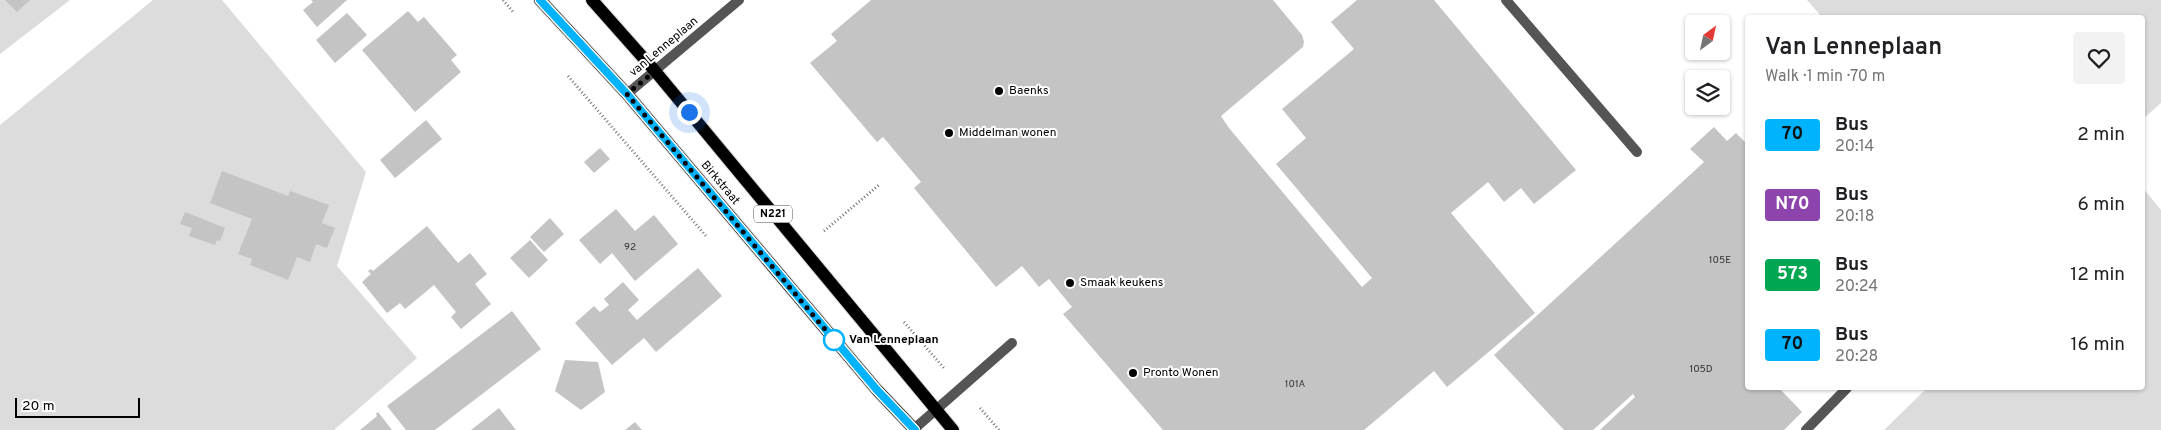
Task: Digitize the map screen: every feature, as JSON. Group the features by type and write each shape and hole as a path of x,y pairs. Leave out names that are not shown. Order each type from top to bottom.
{"main road":[{"name":"Birkstraat","path":"540,0 627,94 877,390 915,430"},
{"name":"Birkstraat","path":"592,0 655,71 953,430"}],"street":[{"name":"van Lenneplaan","path":"627,94 739,0"},
{"path":"1506,0 1637,152"},
{"path":"915,430 1012,343"},
{"path":"1806,430 1845,390"}],"path":[{"path":"503,0 515,14"},
{"path":"564,72 708,239"},
{"path":"824,231 879,185"}],"shaded area":[{"path":"0,0 70,0 0,54"},
{"path":"153,0 222,0 366,172 337,266 417,358 334,430 0,430 0,125"},
{"path":"1807,0 2161,0 2161,103 2145,117 2145,15 1820,15"},
{"path":"2145,190 2161,210 2161,430 1884,430 1925,390 2145,390"}],"building":[{"path":"5,0 30,0 17,12"},
{"path":"311,0 347,0 317,27 303,10 313,2"},
{"path":"871,0 1273,0 1302,35 1303,47 1221,116 1362,287 1372,278 1276,164 1306,138 1282,109 1354,49 1331,22 1357,0 1434,0 1576,170 1534,204 1521,188 1504,202 1488,182 1451,213 1535,313 1447,387 1434,371 1364,430 1163,430 1063,314 1072,307 1049,279 1039,287 1022,266 996,287 914,188 921,182 883,137 877,142 810,63 837,41 831,34"},
{"path":"408,11 418,22 424,17 457,55 451,60 461,72 415,112 362,50"},
{"path":"347,13 367,35 335,63 316,40"},
{"path":"426,120 442,139 395,178 380,160"},
{"path":"1714,127 1727,141 1736,133 1745,142 1745,390 1781,390 1802,412 1784,430 1600,430 1635,397 1633,394 1593,430 1564,430 1494,355 1704,162 1690,149"},
{"path":"600,148 610,159 594,173 584,162"},
{"path":"222,171 288,196 290,191 329,205 322,223 335,228 327,248 316,244 310,262 297,257 288,280 250,265 252,259 238,254 252,219 210,203"},
{"path":"616,209 635,231 654,215 678,244 635,281 612,253 600,264 579,240"},
{"path":"185,212 225,228 220,241 217,240 215,245 189,236 192,228 180,224"},
{"path":"550,218 564,234 544,252 530,237"},
{"path":"427,226 458,263 470,253 487,274 475,284 491,304 461,329 451,317 456,312 434,285 405,309 400,303 387,313 362,282 371,274 368,271 371,269 373,271"},
{"path":"530,240 548,260 529,278 510,258"},
{"path":"698,268 722,296 656,352 644,338 612,365 575,323 594,306 600,312 609,305 604,299 623,282 639,300 628,310 637,320"},
{"path":"512,311 541,349 435,430 406,430 387,406"},
{"path":"565,360 598,362 605,392 581,410 555,391"},
{"path":"499,408 516,430 471,430"},
{"path":"378,412 392,430 360,430 377,416"},
{"path":"635,422 642,430 625,430"}],"bus line":[{"name":"70","path":"540,0 627,94 877,390 915,430"}],"place":[{"name":"Baenks","path":"999,91"},
{"name":"Middelman wonen","path":"949,133"},
{"name":"Smaak keukens","path":"1070,283"},
{"name":"Van Lenneplaan","path":"834,340"},
{"name":"Pronto Wonen","path":"1133,373"}],"route":[{"path":"689,112 655,71 627,94 834,340"}]}
